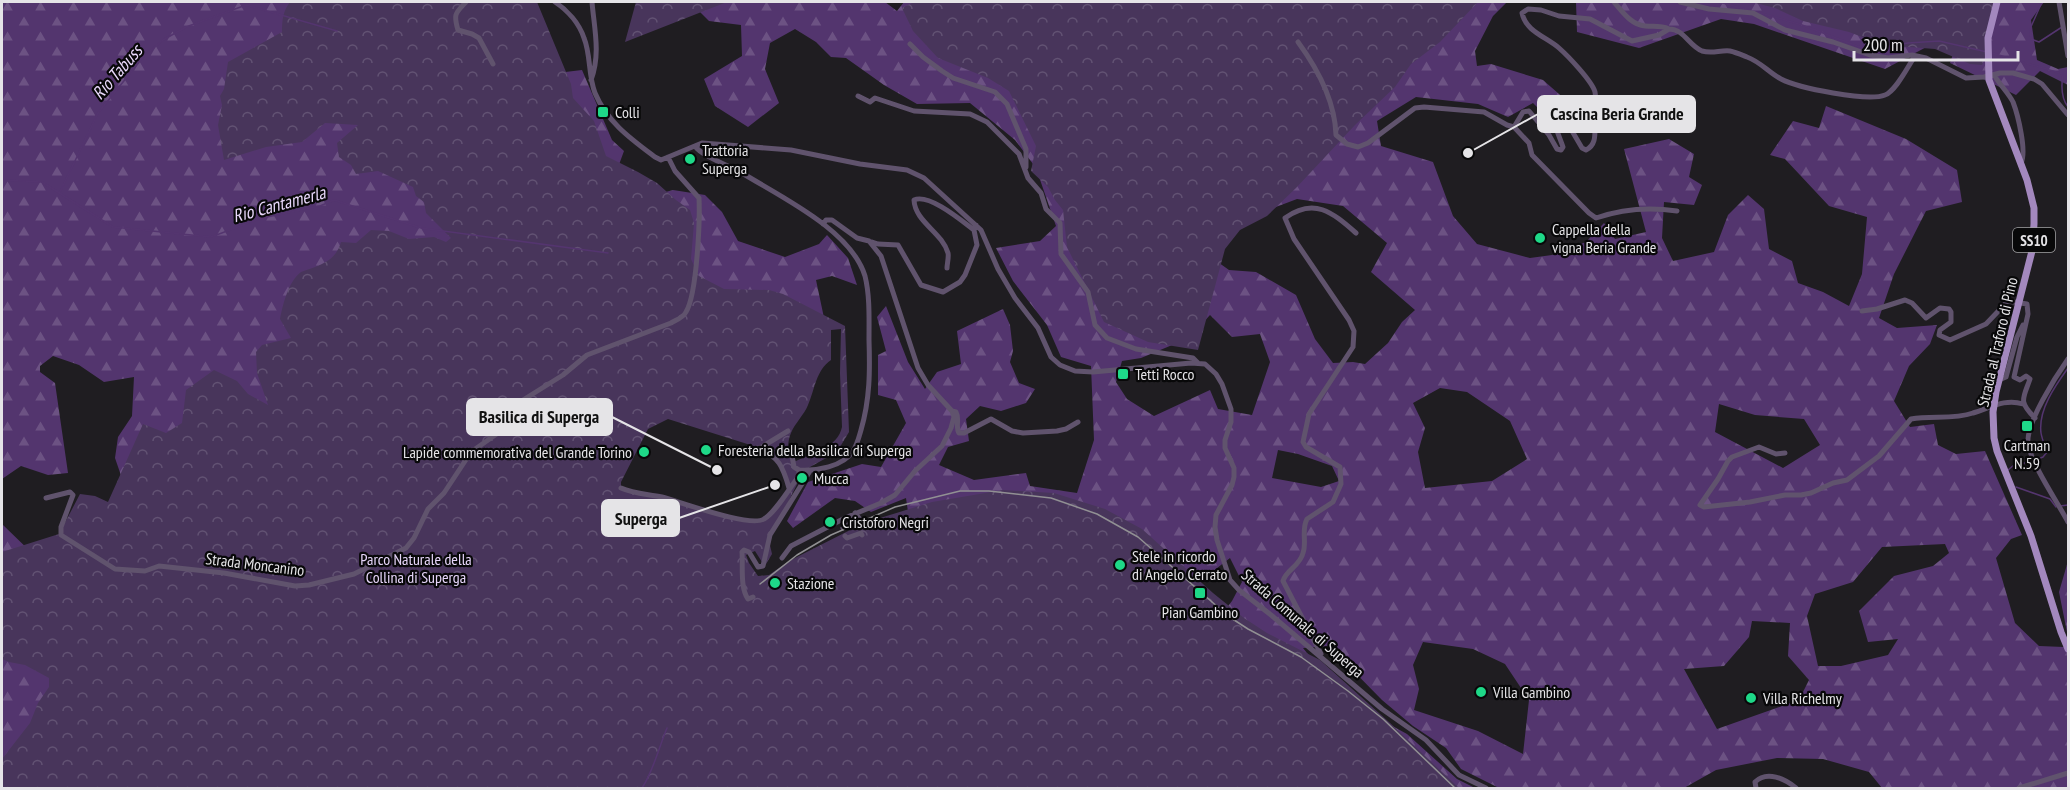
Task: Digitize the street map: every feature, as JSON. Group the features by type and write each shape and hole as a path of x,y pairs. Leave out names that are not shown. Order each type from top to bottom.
{"main road":[{"name":"Strada al Traforo di Pino","path":"1997,2 1988,38 1988,72 1992,91 2031,194 2034,208 2034,237 1996,392 1993,411 1994,438 2039,560 2068,649"}],"street":[{"path":"466,2 459,7 455,18 458,30 479,38 493,64"},
{"path":"555,2 571,16 584,38 591,80 596,95 621,132 655,158 661,160 668,158 702,143 791,150 860,164 908,170 924,178 986,238 992,257 1015,298 1038,328 1051,357 1060,365 1076,371 1093,372 1198,363"},
{"path":"591,80 594,72 597,38 592,2"},
{"path":"1614,2 1636,24 1660,25 1674,29 1684,35 1691,44 1710,53 1730,51 1748,57 1761,64 1779,79 1797,86 1860,96 1886,95 1893,89 1915,56"},
{"path":"1680,2 1709,9 1753,13 1785,30 1833,42 1870,55 1888,58 1915,56 1926,58 1966,78 1996,75 2000,72 2034,79 2042,84 2068,115"},
{"path":"2059,2 2068,56"},
{"path":"1514,127 1523,112 1529,111 1549,135 1557,149 1561,150 1563,147 1548,104 1551,98 1582,148 1590,148 1595,138 1595,92 1590,83 1558,47 1530,28 1523,18 1524,10 1541,10 1559,16 1590,19 1632,41 1659,35 1669,29"},
{"path":"1298,42 1307,54 1333,106 1336,135 1347,144 1358,147 1368,143 1415,108 1484,112 1514,127 1529,143 1532,155 1588,213 1596,218 1630,210 1677,211"},
{"path":"910,44 922,57 953,78 995,92 1007,104 1026,149 1028,178"},
{"path":"1996,75 2012,101 2024,149 2021,163"},
{"path":"858,96 870,102 875,98 914,111 970,114 987,122 1019,154 1028,178 1041,193 1046,209 1060,223 1061,254 1088,292 1095,325 1107,338 1136,349 1193,357 1198,363"},
{"path":"621,488 662,497 737,519 757,522 772,512 799,473 842,461 852,453 865,417 870,386 868,302 865,278 859,261 845,243 823,224 733,168 702,154 695,146"},
{"name":"Strada Moncanino","path":"46,498 70,492 73,495 61,527 62,535 115,569 123,571 145,571 159,566 224,573 294,586 309,585 354,574 406,548 414,538 428,509 444,493 471,452 498,433 515,405 563,375 587,355 671,323 681,318 687,311 692,293 699,236 699,198 675,171 668,158"},
{"path":"947,268 948,253 936,233 917,213 914,200 919,198 941,207 975,227"},
{"path":"1325,660 1283,581 1285,575 1303,555 1306,519 1333,502 1341,484 1340,467 1306,447 1303,442 1309,414 1350,353 1354,331 1349,320 1294,239 1285,218 1299,210 1314,206 1324,210 1356,233"},
{"path":"823,224 826,220 832,220 857,238 878,244 898,245 921,285 943,292 960,282 965,275 977,245 975,227"},
{"path":"869,241 882,256 918,368 928,386 952,411 956,412 959,433 964,433 991,418 1006,428 1023,433 1057,431 1078,422"},
{"path":"1862,311 1905,300 1912,303 1926,318 1940,308 1949,309 1952,322 1940,330 1939,335 1950,340 1986,324 2008,301 2025,303 2028,305 2028,314 2013,374 2018,380 2026,376 2030,379 2022,399 2035,418"},
{"path":"2000,380 2006,376 2017,337 2028,314"},
{"path":"2068,359 2052,382 2035,418 2028,442 2032,457 2068,522"},
{"name":"Strada Comunale di Superga","path":"1198,363 1205,364 1216,375 1222,384 1231,409 1231,422 1225,448 1234,468 1234,477 1216,515 1215,527 1230,580 1239,590 1382,709 1426,740 1459,776 1486,789"},
{"path":"1785,453 1776,454 1759,447 1732,457 1700,505 1704,507 1735,504 1811,493 1851,477 1882,453 1911,419 1961,416 2001,403 2024,404"},
{"path":"782,558 791,546 895,495 915,471 942,446 951,428 954,417 952,411"},
{"path":"788,431 759,448 775,457 784,469 789,488"},
{"path":"791,450 794,466 799,473"},
{"path":"784,469 793,463"},
{"path":"753,597 748,599 742,585 742,552 749,552 758,567 763,566 770,535 810,471"},
{"path":"843,528 859,518 855,513"},
{"path":"845,536 850,538 862,534"},
{"path":"2019,789 2068,773"},
{"path":"1756,789 1755,782 1759,778 1768,776 1782,779 1796,789"}],"green space":[{"path":"2,2 438,2 557,73 582,70 612,140 624,151 617,170 662,193 673,190 705,195 722,212 738,241 785,257 819,244 827,235 848,258 857,285 832,276 816,280 827,332 654,415 609,493 735,561 738,591 911,532 906,498 871,512 855,501 835,498 793,528 787,521 808,482 862,464 881,467 906,423 896,400 878,395 878,355 886,351 877,317 886,306 908,362 925,389 937,372 961,364 957,331 1003,309 1010,325 1013,351 1010,362 1019,383 1035,389 1026,403 1001,411 980,406 966,419 969,441 948,447 939,465 974,480 1026,473 1030,486 1077,493 1094,440 1091,366 1061,357 1047,325 1013,281 996,248 1040,241 1056,226 1036,168 1015,140 970,103 917,104 884,85 846,58 831,57 816,42 795,29 770,43 765,69 779,103 748,127 715,106 704,79 742,56 741,25 709,21 693,5 699,2 885,2 897,11 904,2 1507,2 1493,16 1475,51 1477,66 1491,64 1543,80 1567,101 1546,116 1533,103 1508,117 1478,104 1416,97 1377,121 1381,146 1433,162 1453,216 1477,244 1530,258 1552,255 1586,242 1604,223 1615,239 1646,232 1624,149 1669,139 1694,154 1689,177 1702,185 1694,205 1664,202 1662,238 1673,261 1714,252 1728,215 1748,195 1764,209 1769,249 1792,261 1798,283 1823,292 1849,306 1862,274 1867,217 1829,206 1785,159 1770,155 1793,121 1819,128 1826,106 1906,139 1957,170 1962,202 1926,211 1894,274 1879,318 1897,328 1937,325 1930,344 1909,366 1894,401 1910,427 1934,424 1938,445 1956,454 1985,451 2022,535 2011,539 1996,558 2015,623 2039,646 2064,647 2068,654 2068,788 1882,788 1869,772 1823,759 1777,758 1716,770 1684,788 1499,788 1461,769 1446,748 1413,726 1382,700 1329,646 1303,648 1326,677 1361,709 1407,734 1457,779 1475,788 2,788 2,524 36,557 126,490 115,458 118,437 132,416 134,377 104,382 79,365 53,356 40,366 40,372 55,383 68,473 48,475 21,466 2,479","holes":["1297,199 1343,206 1387,243 1371,272 1415,310 1402,322 1388,343 1365,364 1333,363 1315,339 1296,295 1256,272 1229,270 1215,260 1234,223","1210,315 1232,337 1260,334 1270,362 1252,415 1218,409 1210,390 1154,416 1127,399 1116,382 1122,361 1141,358 1189,338","1440,388 1467,392 1510,421 1527,459 1492,481 1425,488 1418,452 1425,428 1413,403","1719,404 1755,415 1804,419 1820,445 1783,468 1715,432","1278,450 1298,454 1332,466 1339,481 1321,487 1272,478","1945,544 1949,553 1933,566 1894,576 1859,611 1868,642 1898,639 1888,655 1841,666 1818,666 1807,616 1815,594 1853,582 1882,547","1230,558 1242,582 1232,601 1212,627 1186,592","1752,621 1790,623 1788,656 1809,680 1799,700 1717,729 1684,669 1724,666 1749,637","1423,642 1473,649 1505,664 1529,700 1523,754 1478,731 1414,710 1419,689 1413,665"]},
{"name":"Parco Naturale della Collina di Superga","path":"290,2 537,2 571,84 573,98 594,121 606,156 657,183 690,210 694,223 691,259 699,276 724,289 769,290 783,294 845,326 849,432 837,452 802,474 769,541 772,554 766,564 755,551 746,555 758,576 769,575 789,561 864,523 932,502 1003,490 1054,493 1105,509 1142,529 1244,618 1267,633 1320,660 1459,788 2,788 2,759 30,723 38,703 49,687 49,678 25,665 2,659 2,552 59,534 80,494 95,496 108,502 143,424 166,433 182,423 186,390 214,370 237,381 248,394 268,405 257,373 256,352 262,345 291,338 280,319 289,287 301,272 328,261 341,242 356,243 371,230 389,231 409,239 434,237 446,242 451,238 426,213 424,202 416,196 413,187 378,171 356,174 351,165 339,157 337,143 358,125 325,123 302,142 266,147 224,160 218,125 222,105 220,96 224,89 228,62 282,32 283,16","holes":["841,329 842,427 840,434 836,440 817,452 796,461 789,453 790,437 806,409 819,374 831,360 831,330","668,419 760,448 784,469 789,488 764,519 737,519 621,488 621,482 648,429"]},
{"path":"636,2 727,2 625,42"},
{"path":"914,2 1478,2 1440,42 1411,64 1395,87 1267,216 1240,230 1225,249 1198,350 1148,342 1104,322 1067,247 1063,210 1048,187 1031,171 1036,146 1009,91 988,78 938,58 913,31 902,8"},
{"path":"1576,2 1949,2 1949,35 1885,69 1754,24 1721,19 1639,48 1577,32"},
{"path":"1752,2 1999,2 1994,14 1991,39 1982,65 1970,64 1935,49 1883,45 1849,32 1803,21 1775,8"},
{"path":"1982,2 2044,2 2031,20 2037,60 2058,69 2068,67 2068,85 2040,71 2016,95 1950,63 1959,37"},
{"path":"2068,561 2068,637 2059,592"}],"waterway":[{"path":"1719,2 1749,10"},
{"path":"2042,2 2030,29 2031,39 2039,42 2062,27"},
{"name":"Rio Tabuss","path":"60,192 98,113 144,56 163,40 186,27 246,5 337,31"},
{"path":"1757,12 1802,25 1860,47 1873,49 1939,41 1987,52"},
{"path":"1992,53 2063,74"},
{"path":"2064,73 2068,71"},
{"path":"2063,74 2062,92 2068,107"},
{"name":"Rio Cantamerla","path":"2,180 42,182 113,227 211,237 262,218 320,206 334,200 421,228 608,253"},
{"path":"2068,274 2068,289"},
{"path":"2035,460 2043,457 2047,452 2041,433 2042,416 2053,390 2068,368"},
{"path":"2008,470 2014,465 2030,462"},
{"path":"2016,487 2050,499 2056,507"},
{"path":"2060,506 2068,505"},
{"path":"642,788 653,767 667,728"}],"tram line":[{"path":"760,584 797,555 831,535 895,507 960,491 989,491 1051,498 1097,514 1138,537 1228,616 1301,657 1348,691 1383,719 1455,788"}],"place":[{"name":"Colli","path":"603,112"},
{"name":"Cascina Beria Grande","path":"1468,153"},
{"name":"Trattoria Superga","path":"690,159"},
{"name":"Cappella della vigna Beria Grande","path":"1540,238"},
{"name":"Tetti Rocco","path":"1123,374"},
{"name":"Cartman N.59","path":"2027,426"},
{"name":"Foresteria della Basilica di Superga","path":"706,450"},
{"name":"Lapide commemorativa del Grande Torino","path":"644,452"},
{"name":"Basilica di Superga","path":"717,470"},
{"name":"Mucca","path":"802,478"},
{"name":"Superga","path":"775,485"},
{"name":"Cristoforo Negri","path":"830,522"},
{"name":"Stele in ricordo di Angelo Cerrato","path":"1120,565"},
{"name":"Stazione","path":"775,583"},
{"name":"Pian Gambino","path":"1200,593"},
{"name":"Villa Gambino","path":"1481,692"},
{"name":"Villa Richelmy","path":"1751,698"}]}
